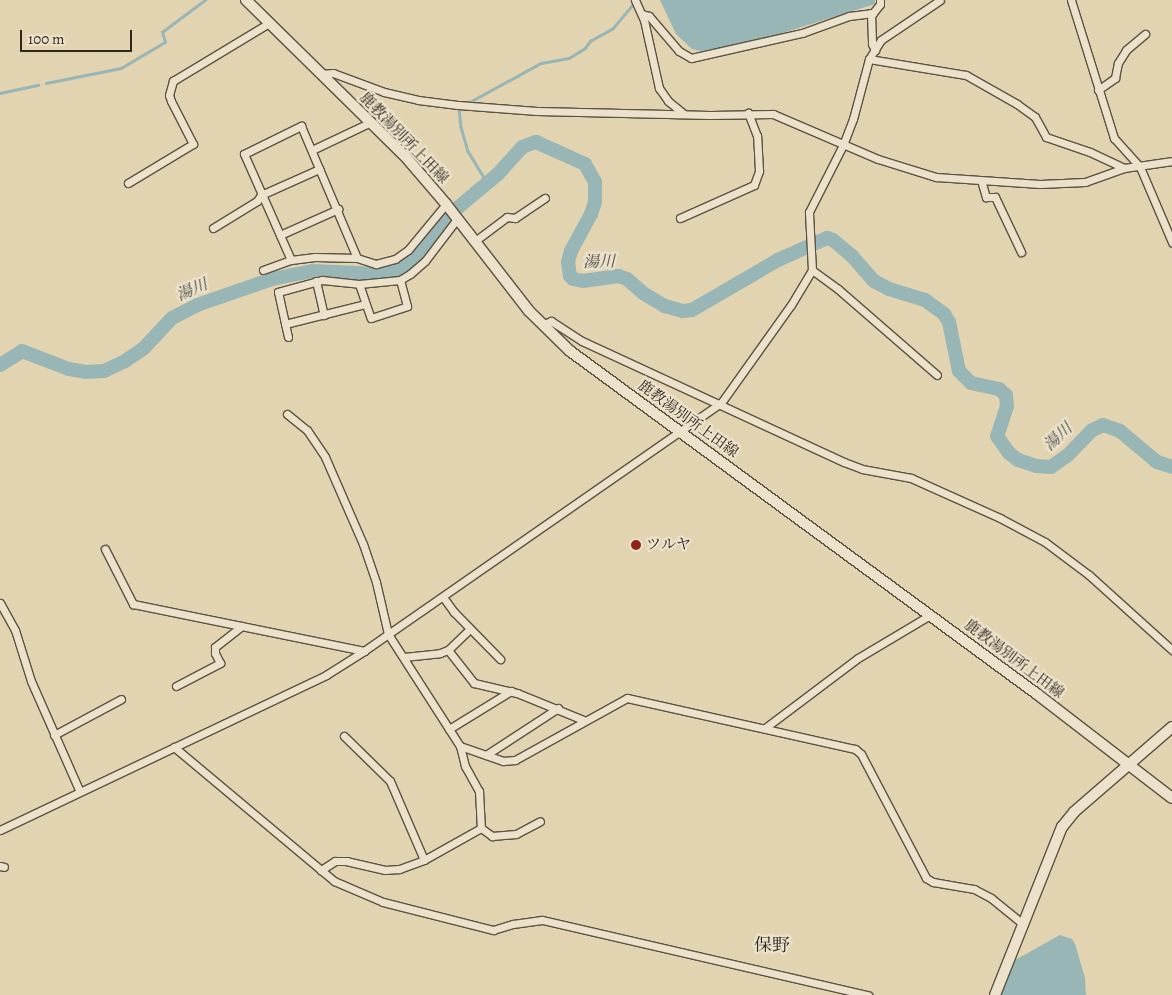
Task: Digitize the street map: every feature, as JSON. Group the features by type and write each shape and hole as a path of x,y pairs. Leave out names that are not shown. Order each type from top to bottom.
{"main road":[{"name":"鹿教湯別所上田線","path":"246,0 371,122 447,205 542,325 570,351 930,616 1172,798"},
{"path":"995,995 1062,826 1074,812 1172,727"}],"street":[{"path":"635,0 642,14 659,88 668,101 683,114"},
{"path":"642,14 649,16 679,51 691,58 802,33 849,16 871,13 880,4 880,0"},
{"path":"0,830 326,675 364,651 721,404 791,306 812,270 809,212 843,145 855,112 869,59 881,40 940,0"},
{"path":"1070,0 1114,138 1140,167 1172,242"},
{"path":"871,13 872,44 875,50"},
{"path":"128,183 193,144 171,101 169,94 173,81 269,23"},
{"path":"1098,90 1115,78 1118,63 1126,50 1145,34"},
{"path":"869,59 966,75 1017,104 1035,117 1046,137 1090,152 1124,168"},
{"path":"320,74 333,73 384,92 418,100 458,105 537,110 683,114 763,112 782,116 843,145 936,177 1040,184 1085,182 1124,168 1172,162"},
{"path":"680,218 754,186 759,171 756,136 748,113"},
{"path":"312,150 371,122"},
{"path":"291,260 244,154 302,126 357,258"},
{"path":"213,228 257,201 261,195 319,169"},
{"path":"981,180 986,196 995,196 1021,252"},
{"path":"475,241 508,218 515,218 545,198"},
{"path":"263,270 291,260 314,256 357,258 376,264 395,259 408,250 447,205"},
{"path":"280,236 338,209"},
{"path":"288,337 278,292 316,281 359,284 400,280 425,261 457,218"},
{"path":"812,270 838,289 937,375"},
{"path":"359,284 371,318 407,306 400,280"},
{"path":"316,281 324,315"},
{"path":"285,324 365,304"},
{"path":"542,325 547,321 551,321 582,341 846,463 925,483 1000,518 1045,542 1089,575 1172,650"},
{"path":"287,414 307,430 325,457 363,544 376,582 388,634 460,746 465,766 478,791 481,828 492,836 516,834 540,821"},
{"path":"105,549 133,604 364,651"},
{"path":"442,597 470,629 500,658"},
{"path":"0,603 15,630 31,681 80,792"},
{"path":"765,728 858,658 930,616"},
{"path":"176,686 220,663 215,653 215,647 242,626"},
{"path":"404,657 440,653 448,650 470,629"},
{"path":"448,650 474,683 511,691 558,708 583,720"},
{"path":"449,730 511,691"},
{"path":"460,746 503,760 514,760 583,720 626,698 855,749 862,754 926,878 933,882 974,889 991,898 1022,924"},
{"path":"54,735 121,699"},
{"path":"486,755 558,708"},
{"path":"344,736 390,781 424,860"},
{"path":"174,747 334,881 383,902 493,930 513,924 542,920 868,995"},
{"path":"321,870 335,861 386,870 399,869 424,860 481,828"}],"water":[{"path":"660,0 875,0 875,4 751,43 700,51 692,49 676,34"},
{"path":"1060,935 1072,939 1075,944 1085,978 1086,995 1001,995 1010,968 1015,960"}],"waterway":[{"path":"46,83 121,68 165,42 162,32 205,0"},
{"path":"466,104 541,63 569,58 585,48 590,41 613,28 632,5"},
{"path":"0,93 38,85"},
{"path":"461,107 459,108 461,127 468,151 487,183"},
{"name":"湯川","path":"0,365 22,351 69,369 86,372 104,371 125,361 144,348 172,318 197,305 272,279 313,271 378,274 399,269 416,257 449,215 498,174 522,147 536,142 585,164 595,182 595,202 591,214 571,251 568,262 570,276 573,279 583,281 619,276 627,279 643,293 665,306 683,311 692,310 778,260 827,238 833,240 852,256 874,281 889,289 925,300 944,314 949,322 959,371 971,383 999,389 1006,395 1007,406 997,436 1009,453 1018,460 1036,466 1051,467 1067,456 1091,431 1103,425 1120,431 1157,462 1172,467"}],"place":[{"name":"ツルヤ","path":"636,545"}],"district":[{"name":"保野","path":"772,945"}]}
